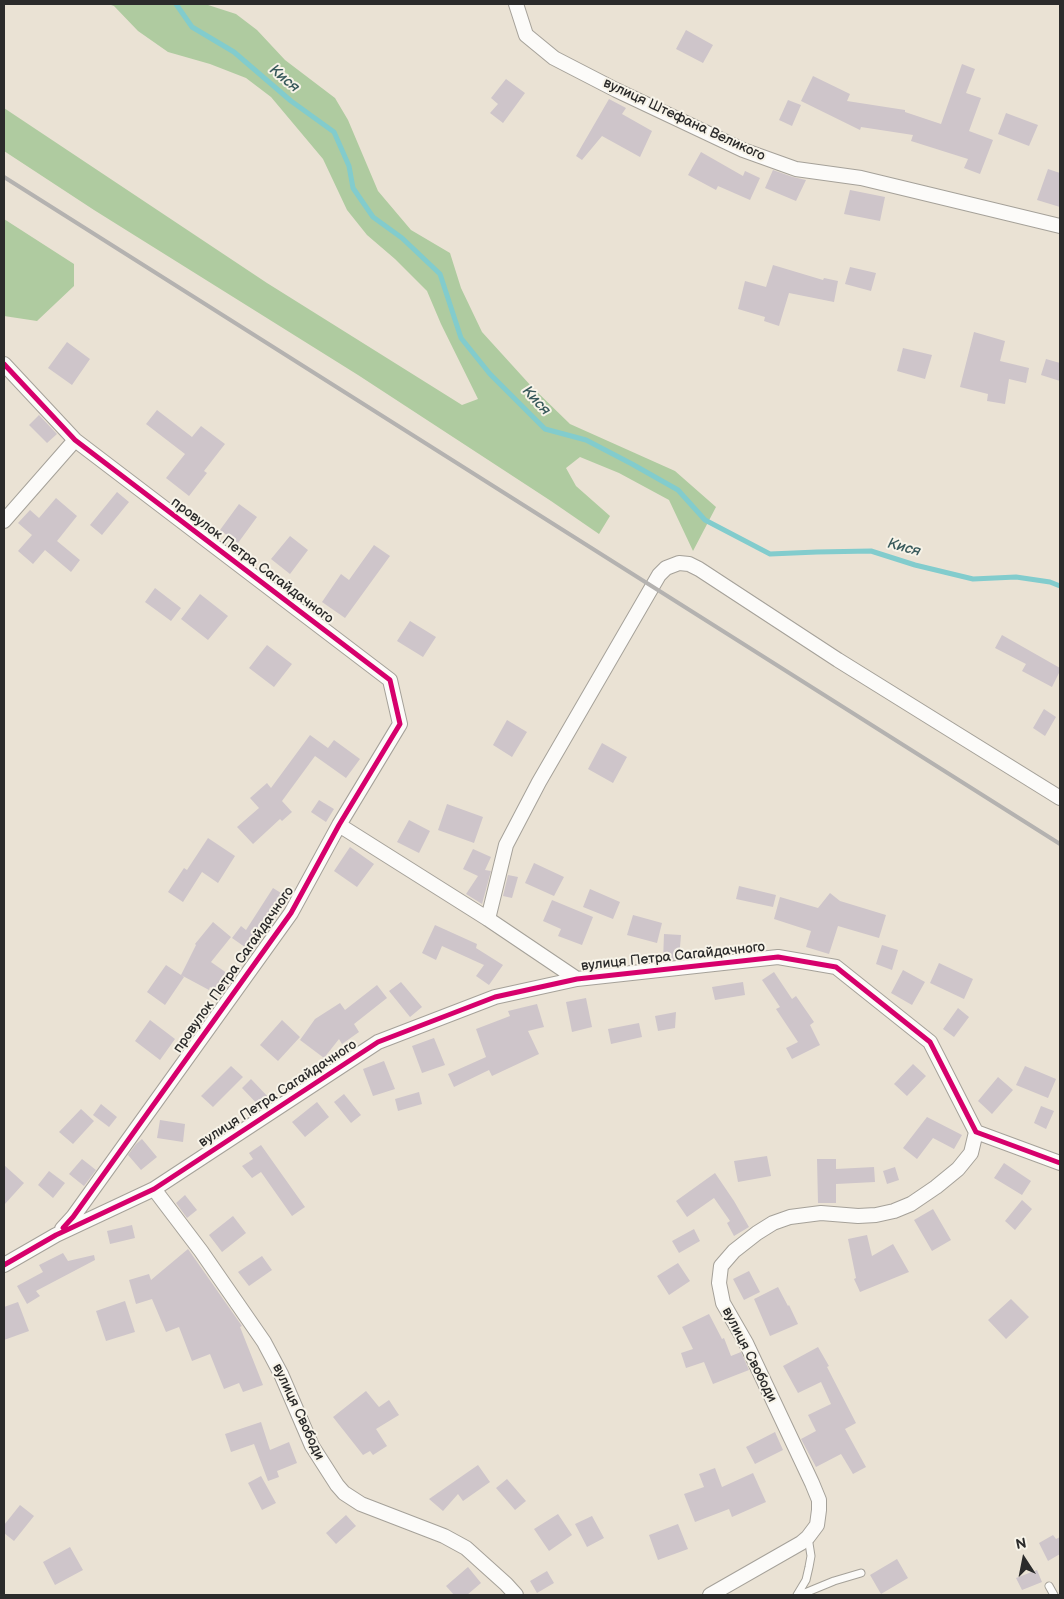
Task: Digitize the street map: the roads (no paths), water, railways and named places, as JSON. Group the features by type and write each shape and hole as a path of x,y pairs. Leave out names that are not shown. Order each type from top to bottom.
{"street":[{"name":"вулиця Штефана Великого","path":"516,4 526,35 554,58 616,90 743,150 796,169 861,178 1060,226"},
{"name":"провулок Петра Сагайдачного","path":"4,364 74,440 390,680 400,724 339,825 291,913 73,1217 56,1235"},
{"path":"4,521 74,440"},
{"path":"488,919 506,845 539,782 659,575 666,568 679,563 689,564 700,569 838,660 1060,798"},
{"path":"339,825 488,919 577,979"},
{"name":"вулиця Петра Сагайдачного","path":"4,1265 56,1235 154,1188 378,1042 495,997 577,979 778,957 836,967 930,1042 976,1132"},
{"path":"976,1132 1060,1163"},
{"name":"вулиця Свободи","path":"808,1537 816,1525 819,1500 746,1344 723,1303 719,1283 721,1266 734,1251 757,1233 773,1223 790,1217 821,1213 858,1216 876,1215 894,1211 911,1204 958,1169 970,1153 976,1132"},
{"name":"вулиця Свободи","path":"154,1188 201,1251 264,1342 281,1374 312,1446 344,1493 361,1504 444,1536 466,1548 516,1595"},
{"path":"710,1595 801,1543 808,1537"}],"lane":[{"path":"798,1595 806,1580 811,1556 808,1537"},
{"path":"798,1595 861,1573"},
{"path":"1048,1586 1054,1595"}],"waterway":[{"name":"Кися","path":"176,4 192,27 234,52 291,101 334,132 349,166 353,188 373,217 402,238 440,274 461,338 490,374 545,429 586,440 632,464 678,490 705,520 770,554 871,551 915,565 973,579 1016,577 1050,582 1060,586"}],"railway":[{"path":"4,177 1060,844"}]}
